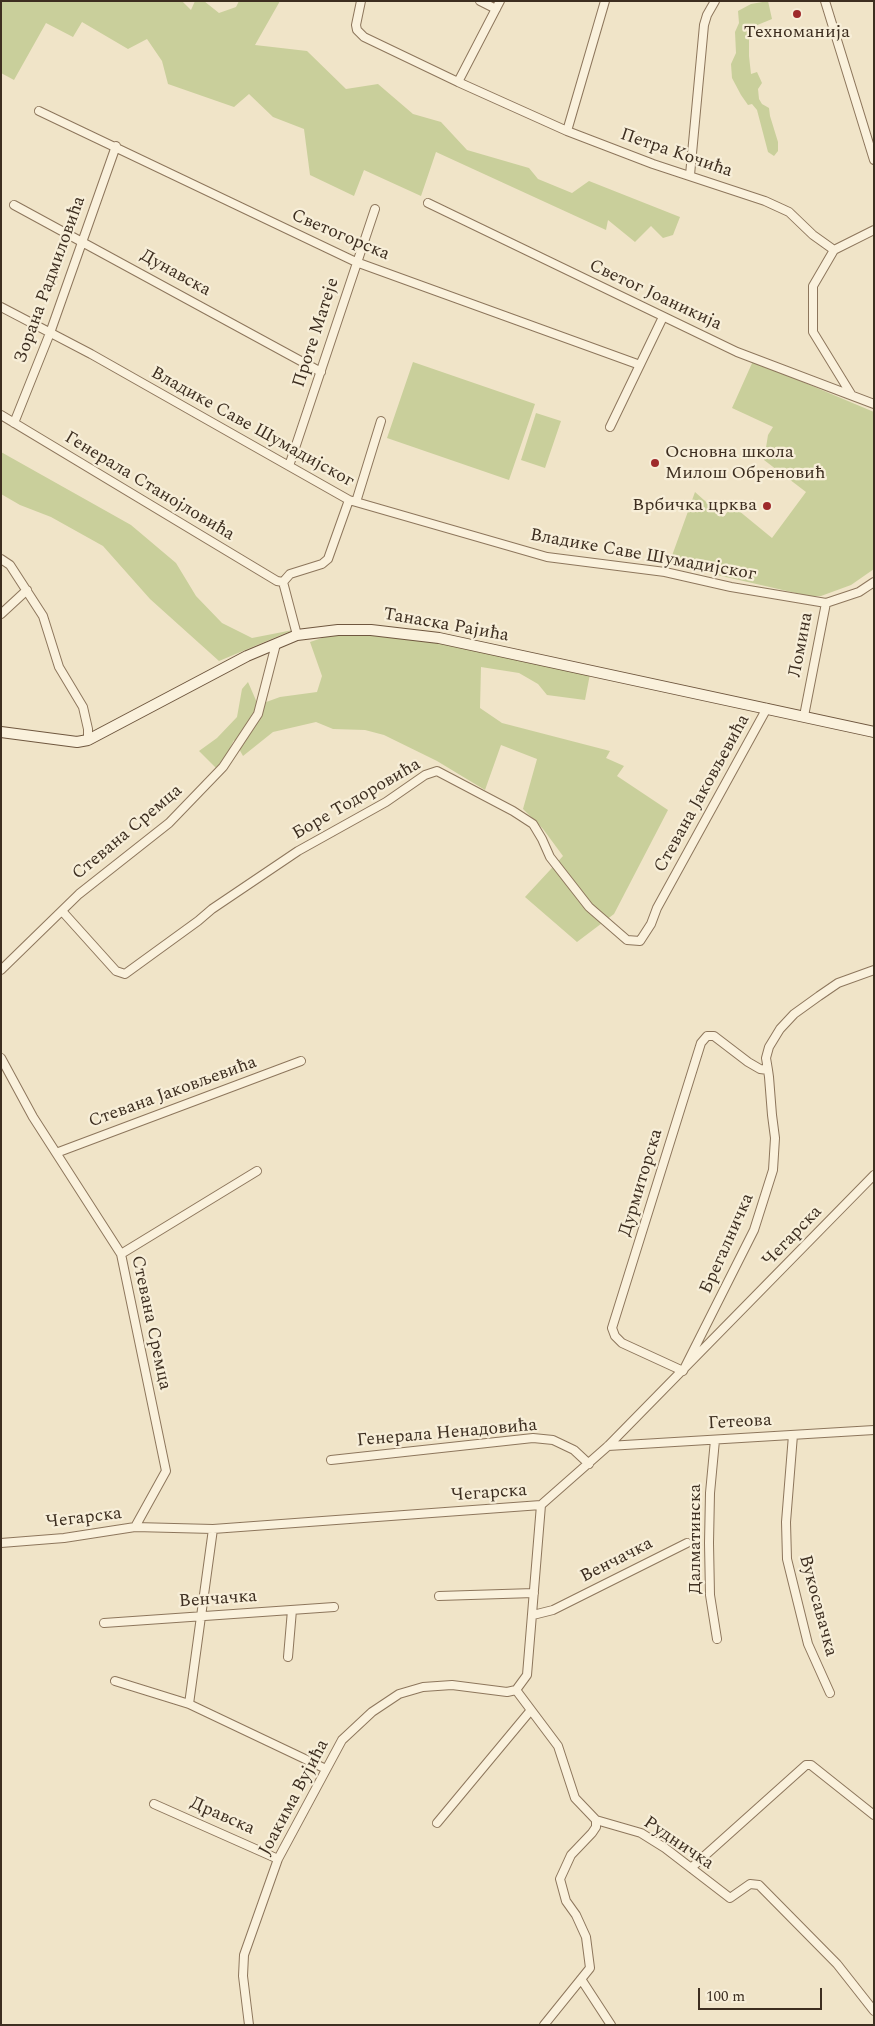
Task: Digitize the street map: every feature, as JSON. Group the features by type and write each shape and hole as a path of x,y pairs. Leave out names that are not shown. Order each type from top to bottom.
{"street":[{"name":"Петра Кочића","path":"361,1 356,25 360,34 458,82 567,130 653,164 765,201 789,212 813,235 834,250"},
{"path":"480,1 496,10"},
{"path":"458,82 500,1"},
{"path":"567,130 605,1"},
{"path":"690,175 704,25 707,14 715,1"},
{"path":"825,1 874,160"},
{"name":"Светогорска","path":"39,111 116,146 356,262 640,365"},
{"name":"Зорана Радмиловића","path":"14,423 50,333 81,240 116,146"},
{"name":"Светог Јоаникија","path":"428,203 737,352 874,404"},
{"name":"Дунавска","path":"14,204 321,372"},
{"name":"Проте Матеје","path":"288,466 375,209"},
{"path":"851,394 813,332 813,286 834,250 874,230"},
{"name":"Владике Саве Шумадијског","path":"1,307 91,354 352,501 547,557 666,572 732,587 826,603"},
{"path":"610,427 663,317"},
{"name":"Генерала Станојловића","path":"1,415 277,581 283,582"},
{"path":"297,635 283,582 290,574 322,564 328,559 352,501 381,421"},
{"path":"1,559 10,565 43,616 58,666 84,707 88,740"},
{"name":"Ломина","path":"804,716 826,603 859,592 874,582"},
{"path":"1,614 27,590"},
{"name":"Танаска Рајића","path":"1,732 77,742 88,740 247,656 297,635 338,630 371,630 414,634 874,732"},
{"name":"Стевана Сремца","path":"1,970 114,864 168,823 222,767 258,714 276,644"},
{"name":"Стевана Јаковљевића","path":"664,894 768,708"},
{"name":"Боре Тодоровића","path":"62,911 116,971 125,974 219,904 282,862 386,802 425,775 437,771 513,811 532,824 542,839 550,857 588,907 627,940 640,941 651,924 664,894"},
{"name":"Брегалничка","path":"683,1371 754,1230 774,1170 775,1138 766,1058 769,1047 780,1028 794,1014 838,983 874,970"},
{"name":"Дурмиторска","path":"683,1371 622,1343 615,1336 612,1328 701,1043 707,1036 714,1036 748,1062 760,1069 768,1070"},
{"name":"Стевана Сремца","path":"1,1058 33,1117 120,1254 166,1471 135,1527"},
{"name":"Стевана Јаковљевића","path":"56,1153 301,1061"},
{"path":"120,1254 257,1171"},
{"name":"Чегарска","path":"1,1543 64,1538 135,1527 213,1529 541,1505 608,1446 874,1175"},
{"name":"Гетеова","path":"608,1446 874,1430"},
{"name":"Вукосавачка","path":"792,1435 786,1522 787,1558 808,1644 830,1693"},
{"name":"Генерала Ненадовића","path":"331,1460 533,1438 553,1440 574,1450 589,1464"},
{"name":"Далматинска","path":"715,1440 710,1511 709,1574 712,1609 718,1639"},
{"path":"541,1505 527,1675 516,1690 558,1746 575,1798 596,1820 596,1827 571,1855 560,1880 566,1901 576,1915 588,1945 590,1968 544,2025"},
{"path":"189,1704 213,1529"},
{"name":"Венчачка","path":"533,1615 553,1610 687,1543"},
{"path":"440,1596 534,1593"},
{"name":"Венчачка","path":"104,1623 334,1607"},
{"path":"288,1657 292,1610"},
{"path":"115,1681 189,1704 326,1769"},
{"name":"Јоакима Вујића","path":"249,2025 243,1976 244,1955 278,1859 342,1740 372,1712 399,1694 423,1687 452,1685 507,1692 516,1690"},
{"path":"437,1823 531,1710"},
{"path":"691,1868 806,1765 811,1765 874,1814"},
{"name":"Дравска","path":"154,1804 278,1859"},
{"name":"Рудничка","path":"596,1820 641,1833 730,1898 750,1884 758,1885 837,1964 874,2011"},
{"path":"581,1979 611,2025"}],"green space":[{"path":"1,1 182,1 191,10 195,1 204,1 219,13 236,7 239,1 280,1 255,45 307,51 346,89 378,84 413,114 441,122 467,150 529,168 538,179 572,193 589,181 680,217 673,235 663,238 651,226 635,242 608,220 606,230 436,152 421,196 364,170 354,196 310,175 304,129 273,117 249,94 234,107 168,84 162,61 147,39 128,49 82,22 73,37 46,23 14,80 1,73"},
{"path":"768,1 772,19 755,26 749,40 749,56 751,74 757,72 762,83 758,89 759,99 762,104 769,108 778,142 778,151 774,156 768,152 757,110 752,104 748,105 732,78 731,64 736,53 735,32 739,23 738,11 751,4"},
{"path":"753,361 874,412 874,569 851,585 821,596 809,596 669,564 695,492 723,517 733,506 772,538 806,492 764,460 768,435 773,427 732,408"},
{"path":"413,362 535,404 509,480 387,438"},
{"path":"536,413 561,421 545,468 521,460"},
{"path":"1,452 131,525 176,563 196,596 222,623 252,638 293,630 219,661 150,599 103,546 51,517 20,505 1,494"},
{"path":"369,631 429,637 590,674 585,700 547,695 538,684 519,673 481,667 480,708 502,723 610,751 606,758 624,766 617,776 668,810 614,914 577,942 525,897 563,856 543,829 523,809 537,759 501,745 485,790 437,761 384,735 365,730 333,729 316,722 273,732 243,756 234,740 226,756 216,768 199,751 217,738 237,717 242,689 248,682 258,705 280,697 317,692 322,676 310,642 325,637"}],"place":[{"name":"Техноманија","path":"797,14"},
{"name":"Основна школа Милош Обреновић","path":"655,463"},
{"name":"Врбичка црква","path":"767,506"}]}
